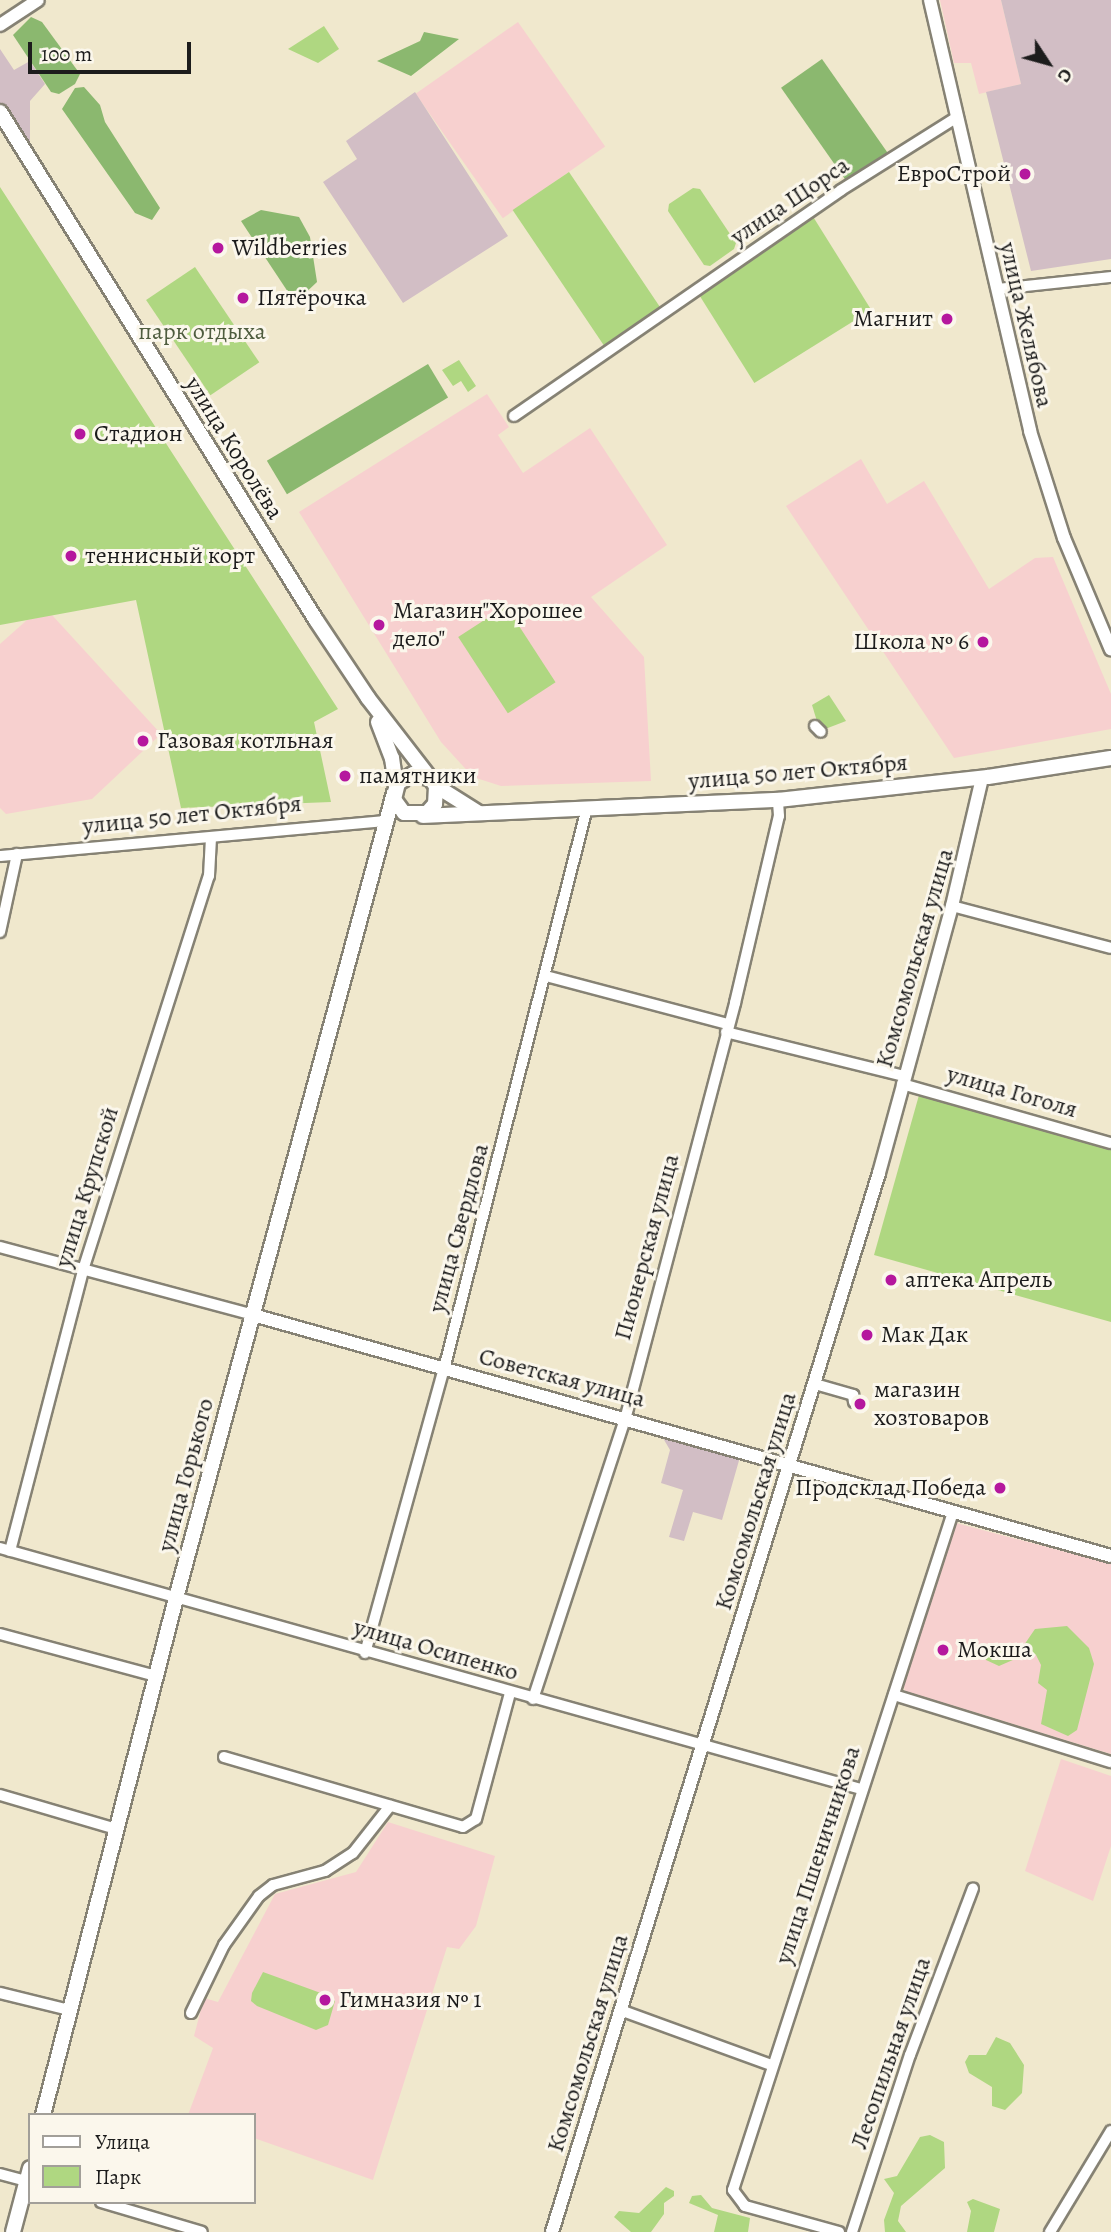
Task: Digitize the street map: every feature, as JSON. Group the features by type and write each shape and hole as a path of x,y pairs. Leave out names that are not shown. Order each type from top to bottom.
{"main road":[{"name":"улица Королёва","path":"0,112 190,421 368,698 432,782"},
{"name":"улица Королёва","path":"368,698 387,741 395,790"},
{"name":"улица 50 лет Октября","path":"418,816 586,812 778,800 982,778 1111,758"},
{"path":"432,782 435,804 418,816 400,809 395,790 408,775 432,782 487,815"},
{"name":"улица Горького","path":"43,2113 176,1598 382,850 395,790"},
{"name":"улица Горького","path":"382,850 395,825 418,816"},
{"path":"13,2232 28,2180"}],"street":[{"path":"0,25 38,0"},
{"name":"улица Желябова","path":"930,0 956,118 1044,475 1064,538 1111,650"},
{"name":"улица Щорса","path":"514,416 841,190 956,118"},
{"path":"998,289 1111,277"},
{"name":"Комсомольская улица","path":"552,2232 815,1384 953,906 982,778"},
{"name":"Пионерская улица","path":"533,1699 626,1416 727,1028 779,816 778,800"},
{"name":"улица Свердлова","path":"365,1653 444,1368 586,812"},
{"name":"улица 50 лет Октября","path":"0,856 211,838 360,820 388,821"},
{"name":"улица Крупской","path":"5,1550 83,1270 209,876 211,838"},
{"path":"0,932 17,855"},
{"path":"953,906 1111,948"},
{"name":"улица Гоголя","path":"546,976 1111,1143"},
{"name":"Советская улица","path":"0,1247 626,1416 953,1513 1111,1556"},
{"path":"815,1384 853,1395 854,1402"},
{"name":"улица Пшеничникова","path":"839,2232 745,2206 733,2190 771,2064 953,1513"},
{"name":"улица Осипенко","path":"5,1550 365,1653 861,1789"},
{"path":"0,1634 156,1676"},
{"path":"224,1757 463,1826 476,1819 510,1693"},
{"path":"894,1695 1111,1762"},
{"path":"0,1796 116,1829"},
{"path":"191,2013 225,1945 259,1896 273,1885 324,1871 353,1853 390,1807"},
{"name":"Лесопильная улица","path":"852,2232 911,2055 973,1888"},
{"path":"0,1993 69,2010"},
{"path":"620,2010 771,2064"},
{"path":"1050,2232 1111,2132"},
{"path":"0,2174 28,2177"},
{"path":"108,2204 202,2232"}],"shaded area":[{"path":"940,0 1001,0 1021,84 979,94 971,63 954,63"},
{"path":"1001,0 1111,0 1111,259 1031,271 986,92 1021,84"},
{"path":"518,22 605,147 503,218 416,94"},
{"path":"0,49 14,70 30,61 45,84 30,101 30,142 25,144 0,106"},
{"path":"415,92 508,236 403,303 323,182 357,159 346,141"},
{"path":"487,394 509,427 498,435 523,473 590,428 667,545 591,597 644,657 651,781 501,786 473,777 441,742 299,512"},
{"name":"Школа № 6","path":"861,459 887,504 924,481 989,589 1035,558 1053,557 1111,694 1111,729 954,758 786,506"},
{"path":"52,615 161,734 92,799 6,814 0,808 0,644 27,620"},
{"path":"660,1433 740,1457 722,1520 693,1512 684,1541 669,1537 683,1490 661,1483 670,1450"},
{"path":"956,1523 1111,1564 1111,1754 905,1691 902,1679"},
{"path":"1061,1759 1111,1776 1111,1846 1093,1901 1025,1871"},
{"name":"Гимназия № 1","path":"388,1822 495,1856 476,1926 459,1949 447,1947 373,2180 256,2139 256,2113 189,2113 213,2048 194,2036 204,1998 218,2002 275,1894 356,1872"}],"green space":[{"path":"31,17 42,22 80,74 75,84 59,94 51,92 13,35"},
{"path":"324,26 339,49 318,63 288,49"},
{"path":"424,32 459,39 411,76 377,61 420,41"},
{"path":"822,59 888,153 847,182 781,88"},
{"path":"84,87 100,105 105,122 160,208 152,220 135,213 62,109 75,88"},
{"path":"569,172 660,307 604,345 513,210"},
{"name":"Стадион","path":"0,187 338,709 314,722 331,802 181,808 136,600 0,625"},
{"path":"693,188 700,189 736,243 734,249 710,266 704,265 668,211 669,204"},
{"path":"261,210 299,217 310,237 317,282 300,298 288,292 241,221"},
{"path":"812,215 871,310 754,383 695,288"},
{"name":"парк отдыха","path":"195,267 259,362 210,395 146,300"},
{"path":"459,360 476,386 468,392 461,381 453,386 442,370"},
{"path":"428,364 448,397 287,494 267,461"},
{"path":"506,606 556,682 508,713 458,637"},
{"path":"829,695 846,721 820,731 812,705"},
{"path":"919,1095 1111,1148 1111,1322 874,1255"},
{"path":"1067,1626 1089,1648 1094,1664 1077,1730 1068,1736 1041,1724 1047,1690 1038,1683 1041,1665 1036,1655 1029,1653 999,1666 986,1660 985,1653 989,1644 1022,1648 1035,1629"},
{"path":"263,1972 329,1996 335,2001 328,2025 316,2030 257,2006 251,2001 252,1993"},
{"path":"996,2037 1010,2043 1024,2065 1022,2093 1005,2110 992,2106 992,2087 969,2073 965,2062 969,2055 986,2055"},
{"path":"930,2135 944,2142 945,2168 901,2206 898,2221 906,2232 885,2232 884,2220 894,2193 884,2179 897,2176 920,2137"},
{"path":"666,2187 674,2191 674,2196 664,2203 664,2214 651,2232 631,2232 614,2217 619,2211 639,2213"},
{"path":"701,2195 712,2208 750,2218 748,2232 714,2232 718,2215 689,2203 692,2196"},
{"path":"973,2199 1000,2209 994,2232 967,2232 971,2211 967,2202"}],"place":[{"name":"ЕвроСтрой","path":"1025,174"},
{"name":"Wildberries","path":"218,248"},
{"name":"Пятёрочка","path":"243,298"},
{"name":"Магнит","path":"947,319"},
{"name":"Стадион","path":"80,434"},
{"name":"теннисный корт","path":"71,556"},
{"name":"Магазин\"Хорошее дело\"","path":"379,625"},
{"name":"Школа № 6","path":"983,642"},
{"name":"Газовая котльная","path":"143,741"},
{"name":"памятники","path":"345,776"},
{"name":"аптека Апрель","path":"891,1280"},
{"name":"Мак Дак","path":"867,1335"},
{"name":"магазин хозтоваров","path":"860,1404"},
{"name":"Продсклад Победа","path":"1000,1488"},
{"name":"Мокша","path":"943,1650"},
{"name":"Гимназия № 1","path":"325,2000"}]}
